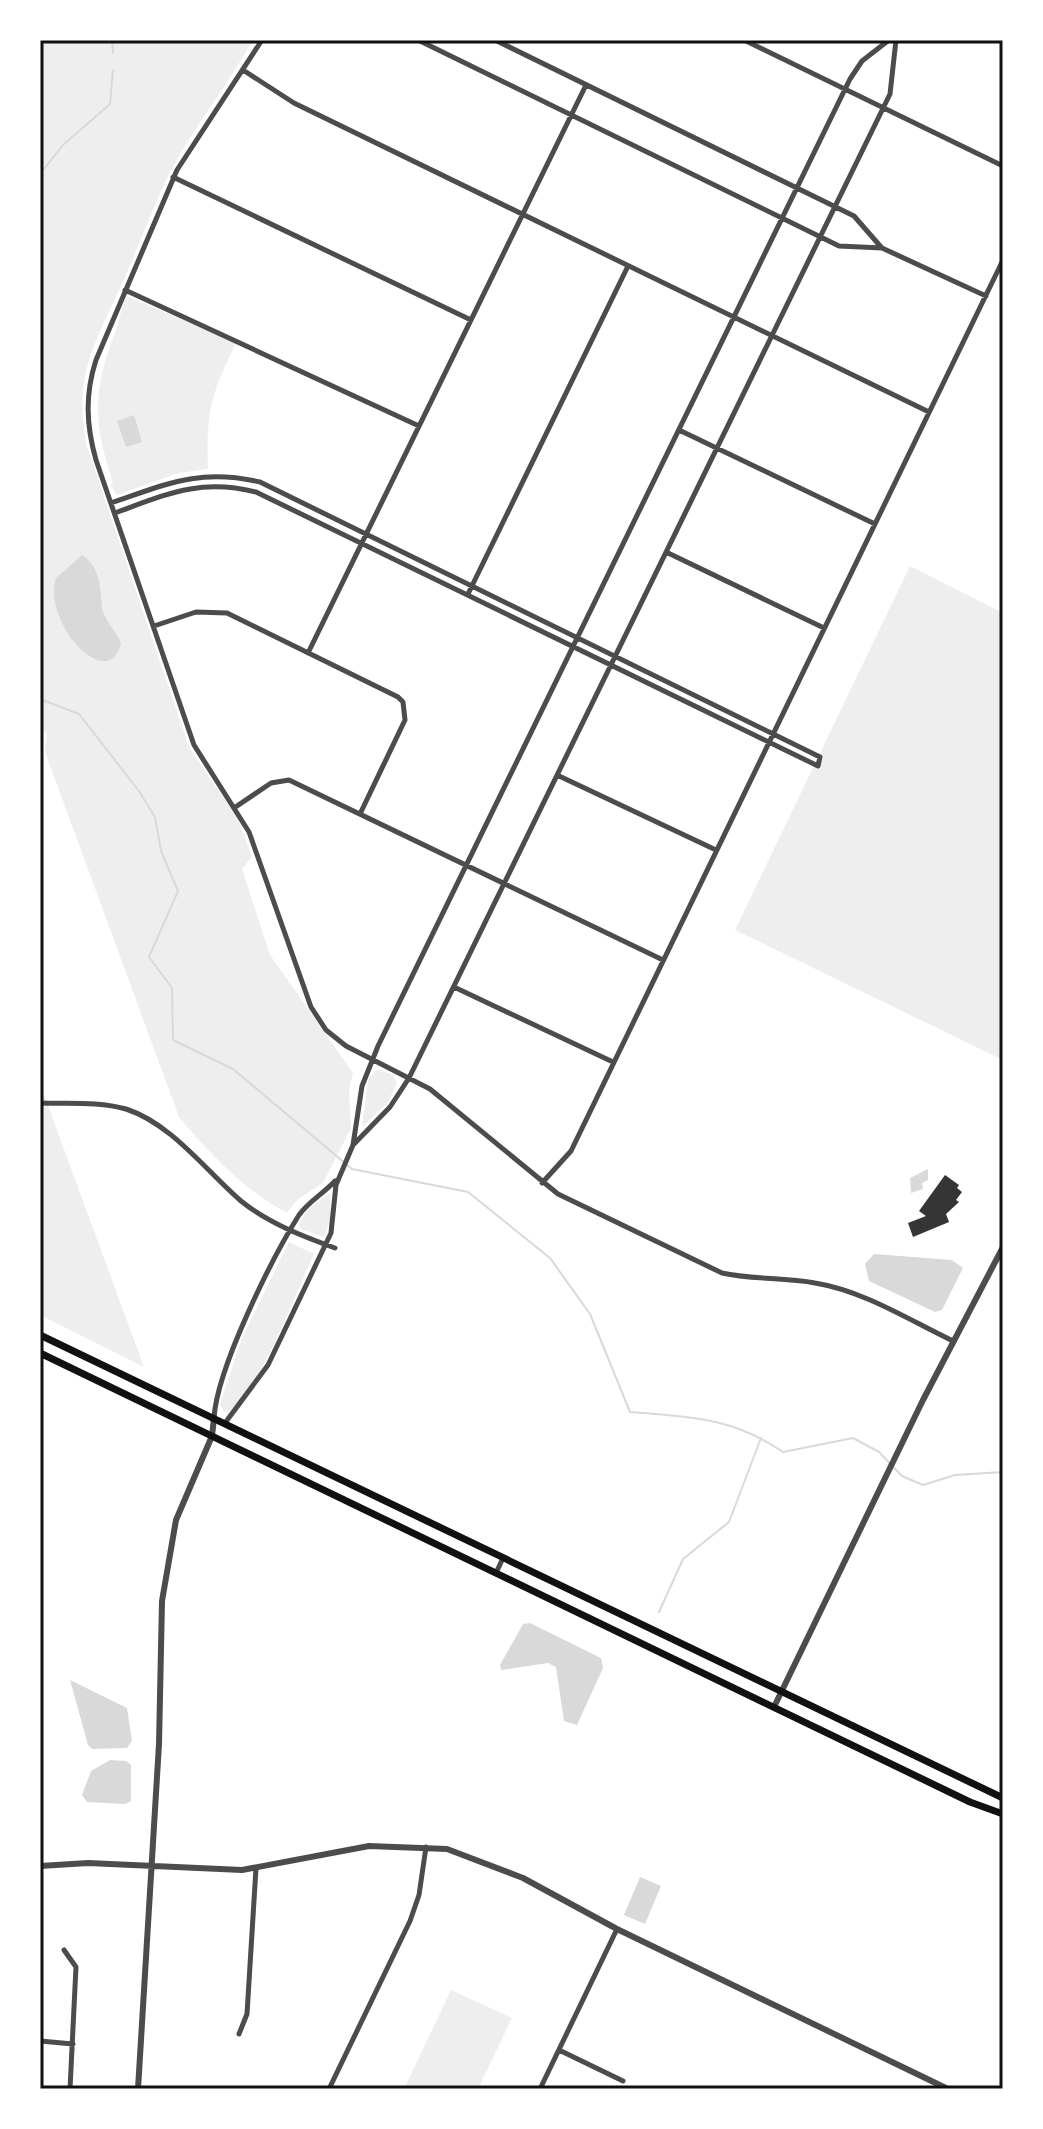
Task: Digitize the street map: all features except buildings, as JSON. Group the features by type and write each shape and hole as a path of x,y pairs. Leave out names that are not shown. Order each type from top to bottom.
{"main road":[{"path":"40,1335 1003,1798"},
{"path":"40,1353 1003,1814"}],"street":[{"path":"262,40 173,177 96,360 87,401 92,445 194,745 254,842 311,1007 335,1039 438,1095 542,1183 597,1214 722,1273 749,1279 815,1282 851,1292 953,1341"},
{"path":"418,40 844,247 882,248 986,296"},
{"path":"495,40 858,218 882,248"},
{"path":"744,40 1003,166"},
{"path":"212,1436 268,1365 334,1227 338,1177 353,1145 362,1086 467,864 845,89 857,66 889,40"},
{"path":"353,1145 390,1107 409,1078 454,987 883,108 894,83 896,40"},
{"path":"243,70 294,103 929,412"},
{"path":"308,653 586,85"},
{"path":"173,177 471,320"},
{"path":"542,1183 571,1151 1003,260"},
{"path":"468,594 628,266"},
{"path":"125,290 419,426"},
{"path":"679,430 875,524"},
{"path":"111,503 189,477 236,476 260,482 820,757 818,766 256,492 233,486 187,488 115,513"},
{"path":"666,552 824,628"},
{"path":"154,626 196,612 215,611 308,653 403,702 406,715 403,726 360,814"},
{"path":"557,775 716,850"},
{"path":"234,808 271,783 285,779 663,960"},
{"path":"454,987 613,1062"},
{"path":"40,1103 102,1105 137,1114 157,1126 252,1208 291,1231 335,1248"},
{"path":"138,2089 152,1868 162,1601 167,1559 187,1489 212,1436 214,1418 240,1334 301,1212 338,1177"},
{"path":"774,1707 923,1400 1003,1247"},
{"path":"496,1573 503,1558"},
{"path":"40,1866 66,1863 208,1871 256,1868 369,1846 426,1845 496,1866 617,1929 948,2089"},
{"path":"329,2089 410,1921 419,1895 426,1845"},
{"path":"239,2034 247,2014 256,1868"},
{"path":"540,2089 617,1929"},
{"path":"64,1950 76,1967 70,2089"},
{"path":"40,2041 73,2044"},
{"path":"559,2050 623,2081"}],"shaded area":[{"path":"40,40 253,40 162,188 89,361 83,419 86,443 189,747 239,821 252,857 242,869 270,955 353,1073 349,1089 351,1128 323,1183 297,1200 287,1213 228,1170 179,1117 45,752 47,734 40,727"},
{"path":"127,296 236,343 212,404 208,469 179,473 117,495 110,485 113,483 102,442 98,406 108,352"},
{"path":"134,415 142,442 126,447 117,421"},
{"path":"82,555 93,565 100,586 103,612 121,643 114,657 104,661 91,657 67,632 54,596 56,578"},
{"path":"910,566 1003,613 1003,1060 735,930"},
{"path":"377,1069 393,1075 397,1083 387,1104 362,1127 368,1079"},
{"path":"40,1084 144,1367 40,1315"},
{"path":"928,1169 928,1180 922,1183 923,1189 911,1193 910,1178"},
{"path":"330,1193 331,1219 324,1237 301,1229 299,1224 306,1211"},
{"path":"289,1242 314,1254 262,1368 249,1390 236,1405 224,1412 220,1404 242,1338"},
{"path":"874,1254 952,1260 963,1268 942,1310 935,1312 869,1281 865,1264"},
{"path":"530,1623 601,1658 603,1668 577,1725 564,1721 556,1667 548,1663 501,1670 500,1665 523,1624"},
{"path":"70,1680 127,1708 132,1741 127,1748 92,1749 88,1745"},
{"path":"110,1760 126,1761 131,1765 131,1801 125,1804 87,1802 82,1795 91,1771"},
{"path":"640,1877 661,1886 645,1924 624,1915"},
{"path":"451,1990 512,2018 478,2089 404,2089"}],"waterway":[{"path":"112,40 113,53"},
{"path":"40,174 63,145 110,104 113,70"},
{"path":"40,699 79,714 139,791 155,817 161,851 178,891 149,957 172,988 173,1040 233,1069 352,1169 468,1192 550,1258 590,1314 630,1412 728,1425 783,1452 853,1438 879,1452 902,1476 923,1485 955,1475 1003,1472"},
{"path":"659,1612 683,1559 729,1522 761,1438"}]}
